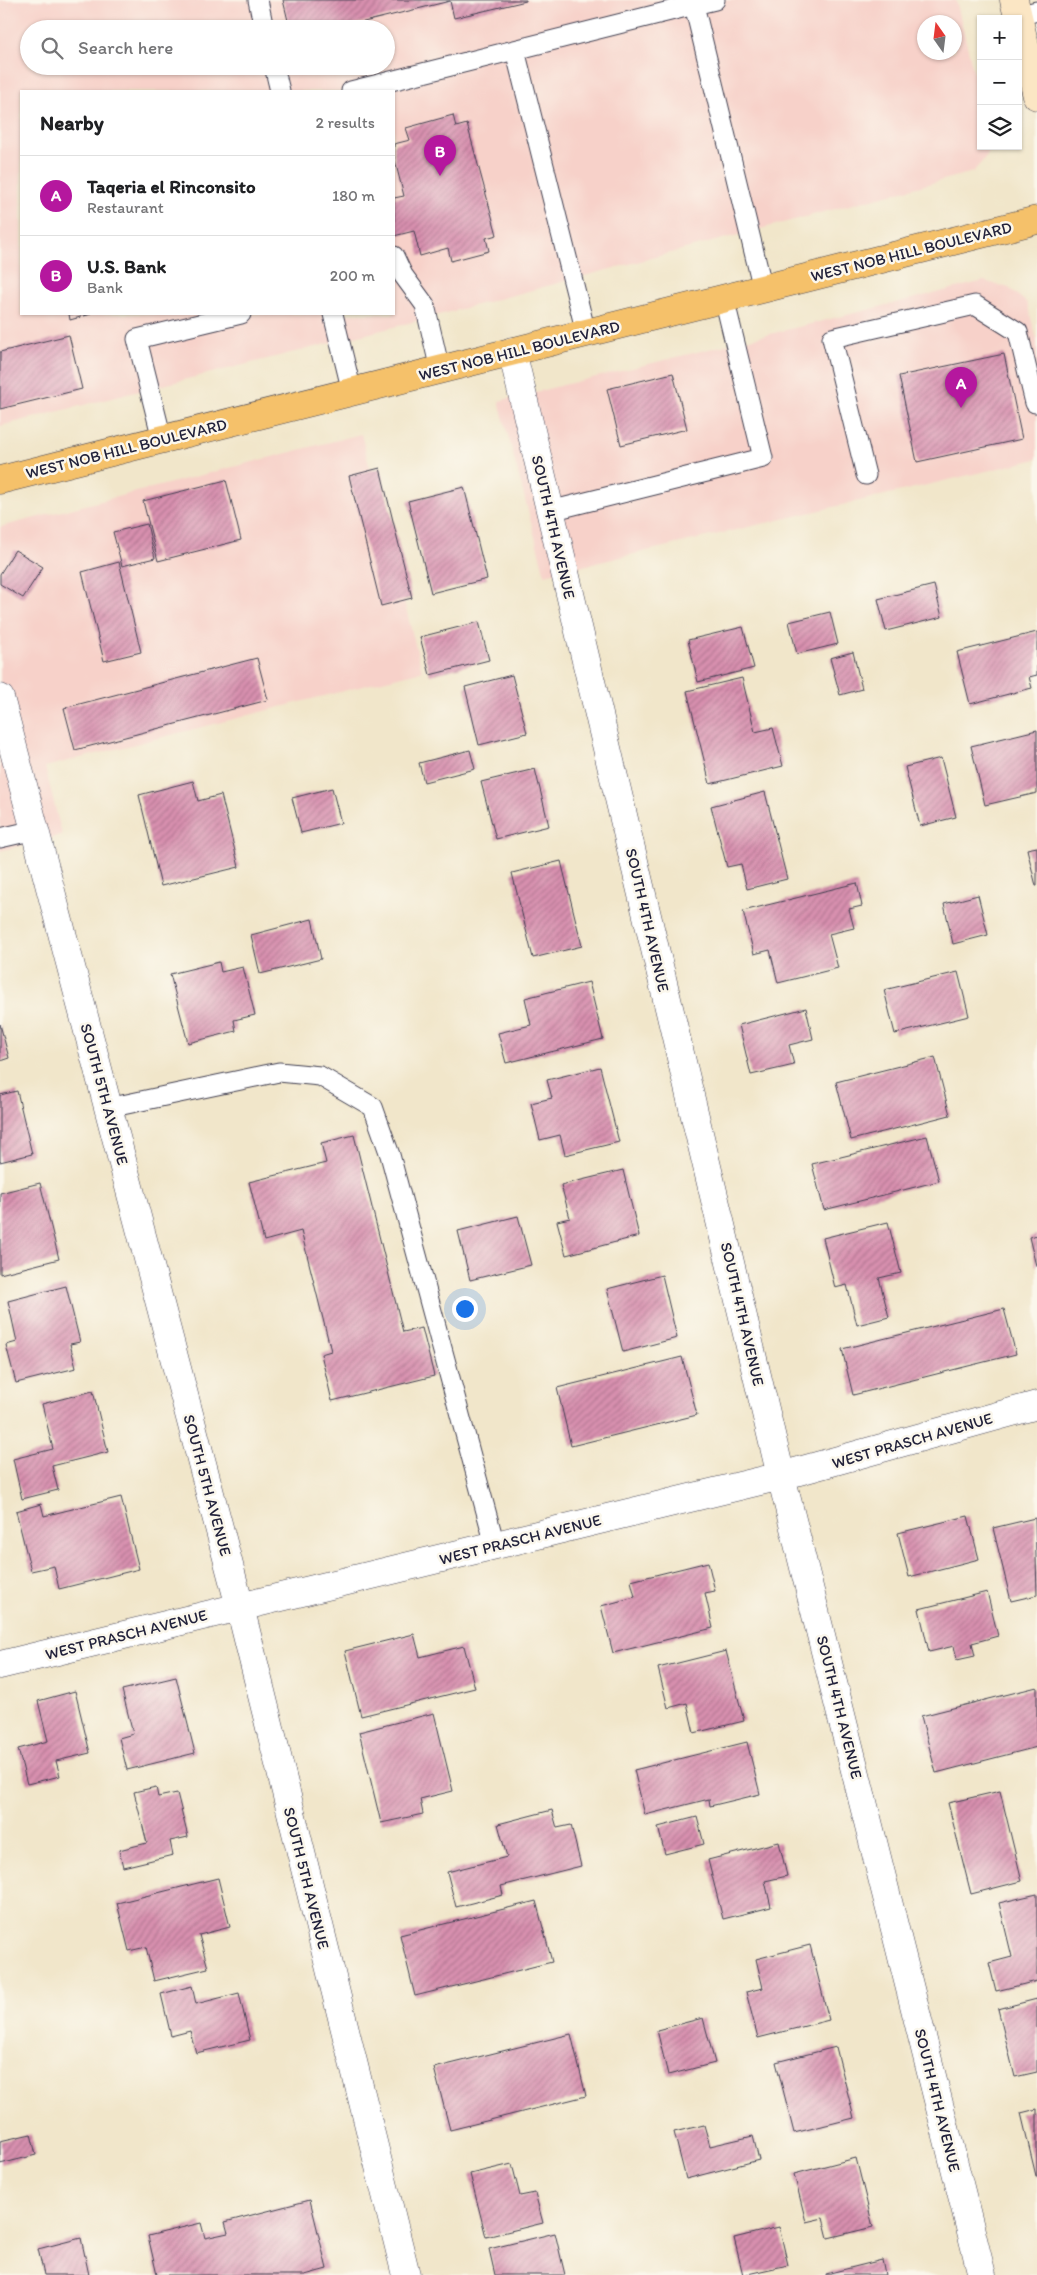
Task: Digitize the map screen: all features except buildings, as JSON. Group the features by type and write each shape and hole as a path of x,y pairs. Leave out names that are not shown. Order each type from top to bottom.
{"main road":[{"name":"WEST NOB HILL BOULEVARD","path":"0,480 1037,220"}],"street":[{"path":"1023,9 1037,96"},
{"name":"SOUTH 4TH AVENUE","path":"512,351 781,1476 982,2275"},
{"name":"SOUTH 5TH AVENUE","path":"0,698 240,1606 406,2275"},
{"name":"WEST PRASCH AVENUE","path":"0,1665 781,1476 1037,1405"}],"lane":[{"path":"258,0 262,20"},
{"path":"355,90 715,0"},
{"path":"694,5 763,289"},
{"path":"515,50 586,333"},
{"path":"276,75 280,90"},
{"path":"395,258 404,275 425,305 440,370"},
{"path":"550,511 762,458 724,298"},
{"path":"866,474 832,338 975,305 1018,332 1035,404 1037,403"},
{"path":"162,439 138,339 237,315"},
{"path":"333,315 352,392"},
{"path":"0,838 35,830"},
{"path":"108,1108 279,1072 320,1076 373,1107 390,1155 494,1545"}],"shaded area":[{"path":"0,0 956,0 960,15 917,15 917,60 962,60 962,25 977,87 977,150 988,150 987,156 973,172 390,328 0,426"},
{"path":"984,281 1009,288 1027,303 1037,340 1037,459 545,575 499,401"},
{"path":"361,434 422,671 45,767 62,835 0,851 0,527"}],"place":[{"name":"U.S. Bank","path":"440,176"},
{"name":"Taqeria el Rinconsito","path":"961,408"}]}
